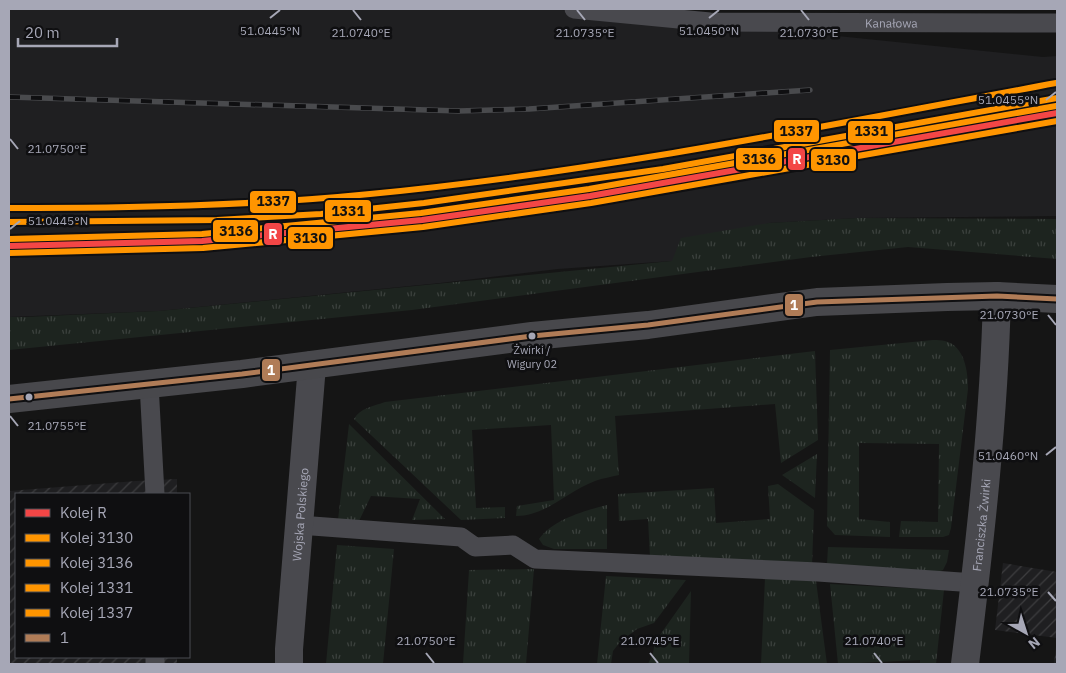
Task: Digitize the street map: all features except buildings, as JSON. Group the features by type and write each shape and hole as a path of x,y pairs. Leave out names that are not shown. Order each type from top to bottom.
{"street":[{"path":"9,399 312,365 532,336 648,325 817,302 997,296 1057,299"},
{"name":"Franciszka Żwirki","path":"965,664 975,583 994,383 997,296"},
{"name":"Wojska Polskiego","path":"289,664 298,525 306,453 312,365"}],"lane":[{"name":"Kanałowa","path":"574,9 710,22 1057,23"},
{"path":"149,384 155,493"},
{"path":"298,525 461,537 475,547 513,545 535,559 818,572 975,583"}],"shaded area":[{"path":"9,9 551,9 711,23 1043,57 1057,56 1057,216 858,218 769,223 672,261 558,269 440,283 159,311 9,317"},
{"path":"177,479 177,493 15,493 15,658 177,658 177,664 9,664 9,491"},
{"path":"1003,563 1057,572 1057,638 995,630"},
{"path":"1057,638 1057,664 1054,664"}],"green space":[{"path":"858,218 1057,219 1057,259 908,247 811,257 412,310 9,350 9,317 159,311 672,261 681,238 769,223"},
{"path":"933,340 945,341 957,348 964,360 968,382 949,535 943,537 899,537 901,521 938,522 939,444 859,443 859,519 890,522 890,537 835,535 827,526 830,350"},
{"path":"815,351 818,440 781,463 775,404 615,416 619,475 585,485 547,508 527,515 516,516 517,506 554,500 551,425 472,430 476,508 505,507 505,518 461,520 354,419 360,412 385,402"},
{"path":"349,424 445,519 412,520 420,499 371,496 359,521 338,520"},
{"path":"817,454 815,498 782,475"},
{"path":"778,484 814,510 812,566 650,558 648,519 619,521 618,494 714,488 716,523 770,519 768,486"},
{"path":"607,505 607,549 554,549 543,545 539,539 545,532 561,521 579,513"},
{"path":"337,545 394,549 383,664 326,664"},
{"path":"828,547 949,550 947,562 943,570 938,572 827,564"},
{"path":"534,569 526,664 463,664 469,570"},
{"path":"606,576 686,580 654,623 637,629 620,642 613,651 611,664 597,664"},
{"path":"765,578 816,581 827,664 761,664"},
{"path":"830,584 944,590 936,664 920,664 920,660 838,664"},
{"path":"691,591 689,664 648,664 655,642"}],"railway":[{"path":"9,97 459,111 529,109 810,90"}],"rail line":[{"name":"1337","path":"9,208 235,204 325,198 456,185 714,146 1056,83"},
{"name":"1331","path":"9,222 217,220 321,214 424,203 663,169 1057,98"},
{"name":"3136","path":"9,239 202,234 421,213 589,189 1056,106"},
{"name":"R","path":"9,246 202,241 422,220 590,196 1057,113"},
{"name":"3130","path":"9,253 203,248 423,227 591,203 1057,121"}],"transit line":[{"name":"1","path":"9,399 242,374 532,336 648,325 817,302 997,296 1057,299"}],"place":[{"name":"Żwirki / Wigury 02","path":"532,336"}]}
